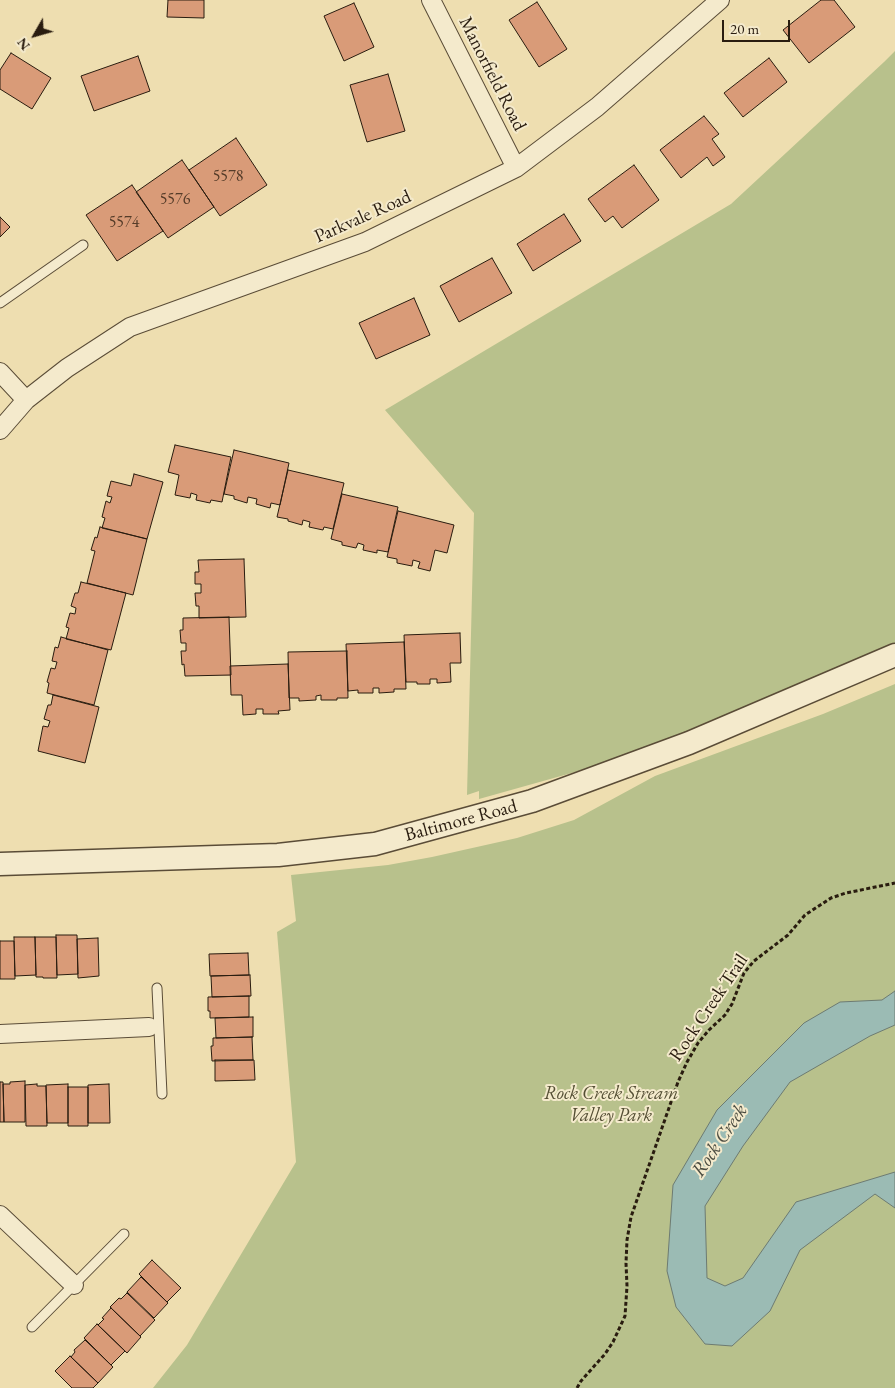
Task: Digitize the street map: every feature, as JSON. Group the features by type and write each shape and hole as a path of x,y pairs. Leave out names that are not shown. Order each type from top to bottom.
{"street":[{"name":"Manorfield Road","path":"431,0 516,168"},
{"name":"Parkvale Road","path":"0,430 26,400 67,368 130,327 365,242 516,168 597,107 720,0"},
{"path":"0,372 26,400"},
{"name":"Baltimore Road","path":"0,864 278,855 375,844 532,802 689,743 895,655"},
{"path":"0,1034 154,1027"},
{"path":"0,1215 74,1285"}],"lane":[{"path":"0,303 83,245"},
{"path":"157,988 154,1027 162,1094"},
{"path":"32,1328 124,1234"}],"path":[{"name":"Rock Creek Trail","path":"577,1388 605,1354 625,1316 628,1286 627,1240 631,1216 678,1082 698,1043 725,1015 732,1004 744,973 754,961 788,935 805,916 831,898 895,883"}],"green space":[{"path":"895,51 895,650 759,708 593,767 479,799 479,791 467,795 474,513 385,410 731,204"},
{"name":"Rock Creek Stream Valley Park","path":"895,684 895,1388 153,1388 187,1345 296,1162 277,932 296,921 291,875 388,865 432,857 517,838 574,820 655,776 823,714"}],"water":[{"name":"Rock Creek","path":"895,991 895,1025 870,1036 790,1082 743,1146 705,1206 707,1278 725,1286 743,1278 796,1202 895,1172 895,1208 875,1194 800,1250 770,1311 732,1346 705,1344 676,1307 667,1271 673,1185 717,1110 804,1023 840,1002 882,1000"}],"building":[{"path":"168,0 204,0 204,18 167,17"},
{"path":"821,0 834,0 855,27 809,63 783,30"},
{"path":"537,2 567,49 539,67 509,20"},
{"path":"354,3 374,47 344,61 324,16"},
{"path":"11,53 51,78 32,109 0,89 0,70"},
{"path":"138,56 150,91 94,111 81,76"},
{"path":"769,58 787,82 743,117 724,93"},
{"path":"388,74 405,131 367,142 350,85"},
{"path":"704,116 719,134 712,139 725,157 713,166 707,157 681,178 660,150"},
{"path":"236,138 267,185 220,216 189,170"},
{"path":"182,160 214,207 168,238 136,192"},
{"path":"634,165 659,200 622,228 613,216 605,222 588,199"},
{"path":"132,185 163,231 117,261 86,215"},
{"path":"564,214 581,241 533,271 517,244"},
{"path":"0,217 10,227 0,237"},
{"path":"492,258 512,293 459,322 440,286"},
{"path":"414,298 430,335 376,359 359,323"},
{"path":"175,445 231,457 222,502 211,500 210,503 196,500 197,495 191,493 190,498 175,495 179,475 168,472"},
{"path":"234,450 289,463 280,505 271,503 270,508 256,504 257,499 248,497 247,503 234,499 234,496 224,494"},
{"path":"288,470 344,483 333,529 324,527 323,530 309,527 310,522 303,520 302,525 277,517"},
{"path":"134,474 163,482 147,539 102,528 105,518 102,517 106,501 110,503 112,497 107,496 111,481 131,486"},
{"path":"342,494 398,507 388,552 377,550 377,553 363,550 364,545 358,543 356,548 342,545 342,542 331,539"},
{"path":"398,511 454,525 447,553 435,550 430,571 418,568 420,562 413,560 412,566 397,563 397,559 387,557"},
{"path":"100,527 147,539 133,595 87,583 95,551 91,550"},
{"path":"244,559 246,617 199,618 199,606 196,606 195,593 201,593 201,584 195,584 195,572 199,572 198,560"},
{"path":"81,582 126,593 111,650 66,639 69,628 66,627 70,613 75,614 76,608 71,606"},
{"path":"229,617 231,675 185,676 181,651 186,651 186,643 181,643 180,630 183,630 183,618"},
{"path":"460,633 461,663 450,663 451,682 437,683 437,679 430,679 430,684 406,682 404,635"},
{"path":"61,637 108,650 94,705 47,693 49,683 47,682 51,668 55,669 57,662 52,661 55,647 58,648"},
{"path":"404,642 406,689 394,689 394,692 379,693 379,688 373,688 373,693 358,693 358,690 348,691 346,644"},
{"path":"347,651 348,698 321,700 321,695 316,696 316,700 299,701 299,698 289,698 288,652"},
{"path":"288,664 290,710 278,711 279,714 263,714 263,709 256,709 256,714 243,715 242,695 231,695 230,666"},
{"path":"53,695 99,707 85,763 38,751 43,726 48,727 50,721 44,719 48,705 51,705"},
{"path":"56,935 77,935 78,974 57,975"},
{"path":"14,937 35,937 36,975 15,976"},
{"path":"35,937 56,937 57,978 36,977"},
{"path":"98,938 99,976 78,978 77,939"},
{"path":"0,941 14,941 15,979 0,979"},
{"path":"248,953 249,975 210,976 209,954"},
{"path":"250,975 251,996 212,997 211,976"},
{"path":"249,996 249,1017 210,1018 208,997"},
{"path":"253,1017 253,1037 216,1038 215,1018"},
{"path":"252,1037 253,1060 212,1061 211,1046 213,1046 213,1038"},
{"path":"215,1060 254,1060 255,1080 215,1081"},
{"path":"25,1081 25,1122 4,1122 3,1084"},
{"path":"0,1082 3,1082 4,1122 0,1122"},
{"path":"37,1084 37,1086 46,1086 47,1126 26,1126 25,1085"},
{"path":"68,1084 68,1123 47,1123 46,1085"},
{"path":"109,1084 110,1123 88,1123 88,1085"},
{"path":"68,1087 88,1087 88,1126 68,1126"},
{"path":"152,1260 181,1288 167,1302 139,1274"},
{"path":"141,1277 168,1303 154,1318 127,1292"},
{"path":"127,1293 155,1320 140,1336 110,1307"},
{"path":"111,1308 141,1337 127,1353 98,1325"},
{"path":"97,1324 125,1351 111,1365 84,1338"},
{"path":"85,1340 113,1367 98,1383 71,1357 75,1352 74,1350"},
{"path":"70,1356 98,1383 93,1388 72,1388 55,1371"}]}
